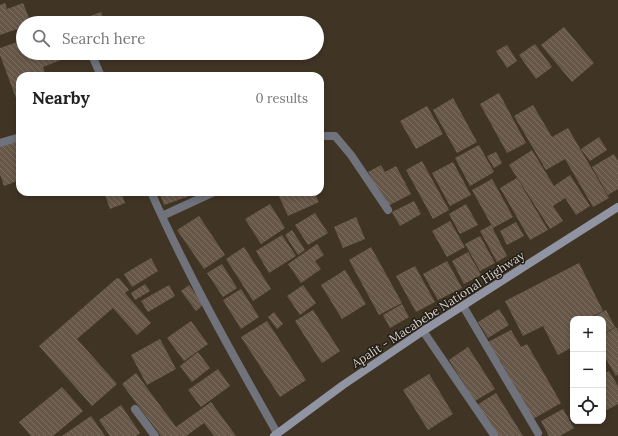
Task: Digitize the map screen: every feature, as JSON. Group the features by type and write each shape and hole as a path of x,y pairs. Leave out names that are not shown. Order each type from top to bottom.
{"main road":[{"name":"Apalit - Macabebe National Highway","path":"276,435 343,385 423,331 618,207"}],"street":[{"path":"94,60 99,72"},
{"path":"324,136 336,136 351,155 388,210"},
{"path":"0,143 16,138"},
{"path":"153,196 276,435"},
{"path":"162,216 205,196"},
{"path":"463,306 538,433"},
{"path":"423,331 494,435"},
{"path":"135,408 155,436"}],"building":[{"path":"5,3 7,9 23,3 28,16 16,16 16,29 0,35 0,5"},
{"path":"101,12 103,16 90,16"},
{"path":"564,27 594,63 572,82 541,45"},
{"path":"16,42 16,60 61,60 43,67 45,72 16,72 16,98 0,55 0,48"},
{"path":"535,44 552,67 536,79 519,55"},
{"path":"507,45 517,61 507,68 496,51"},
{"path":"499,93 526,143 507,153 480,104"},
{"path":"453,98 477,142 457,153 433,110"},
{"path":"533,105 552,137 568,128 609,198 593,207 565,159 546,170 514,116"},
{"path":"427,106 443,134 416,149 400,121"},
{"path":"599,137 607,150 590,161 581,149"},
{"path":"16,141 16,182 4,186 0,174 0,147"},
{"path":"479,145 494,172 470,186 455,158"},
{"path":"532,150 554,186 570,175 590,206 576,215 565,198 553,206 563,221 550,229 509,165"},
{"path":"496,152 502,163 494,168 487,156"},
{"path":"614,154 618,161 618,189 608,195 592,167"},
{"path":"422,161 449,210 433,219 406,170"},
{"path":"453,162 471,195 450,206 432,173"},
{"path":"381,165 385,172 396,166 411,194 386,207 368,172"},
{"path":"517,178 548,230 530,240 500,188"},
{"path":"492,179 513,217 493,228 472,190"},
{"path":"105,196 122,196 125,203 110,209"},
{"path":"161,196 190,196 164,205"},
{"path":"279,196 316,196 319,202 288,216"},
{"path":"414,201 421,214 400,226 392,212"},
{"path":"270,204 285,228 261,244 245,219"},
{"path":"466,204 478,225 460,234 449,214"},
{"path":"315,213 328,233 308,245 295,225"},
{"path":"199,216 225,255 204,269 177,230"},
{"path":"356,217 365,239 343,248 334,227"},
{"path":"450,221 465,247 447,257 432,231"},
{"path":"516,222 524,236 507,245 500,231"},
{"path":"491,225 507,256 497,262 480,231"},
{"path":"292,230 305,250 298,255 285,235"},
{"path":"282,235 296,256 269,273 256,251"},
{"path":"480,236 495,263 480,271 465,244"},
{"path":"317,244 324,255 315,261 321,269 301,283 288,264"},
{"path":"244,247 271,289 253,301 226,259"},
{"path":"371,247 402,303 379,315 349,260"},
{"path":"468,252 481,275 464,284 452,261"},
{"path":"151,258 158,271 132,287 124,274"},
{"path":"447,261 462,288 438,300 423,274"},
{"path":"579,263 603,311 593,316 570,316 570,349 558,355 543,326 523,336 505,301"},
{"path":"222,264 237,288 223,297 207,273"},
{"path":"415,266 435,302 416,312 396,276"},
{"path":"345,270 366,304 342,319 321,285"},
{"path":"117,278 119,278 129,290 125,293 151,323 137,335 113,308 77,339 117,384 92,406 39,346"},
{"path":"145,284 150,291 135,300 131,293"},
{"path":"169,285 175,296 148,312 141,301"},
{"path":"189,285 204,304 196,311 181,291"},
{"path":"303,285 316,303 300,315 287,296"},
{"path":"241,289 259,317 241,329 223,300"},
{"path":"402,304 409,317 390,328 383,315"},
{"path":"499,309 509,325 488,338 478,322"},
{"path":"313,310 340,351 322,363 295,321"},
{"path":"606,310 615,327 606,332 606,316 595,316"},
{"path":"274,312 283,324 277,329 268,317"},
{"path":"191,321 208,344 184,361 167,338"},
{"path":"267,321 306,380 280,397 241,337"},
{"path":"616,327 618,331 618,374 616,376 606,359 606,333"},
{"path":"511,330 521,347 527,344 561,403 533,419 500,360 498,361 488,342"},
{"path":"160,339 176,369 147,385 131,355"},
{"path":"468,347 495,389 475,401 449,360"},
{"path":"198,352 210,368 192,382 180,366"},
{"path":"218,369 230,386 201,407 188,390"},
{"path":"609,371 618,386 618,404 607,410 606,408 606,372"},
{"path":"136,373 176,427 211,402 236,436 214,436 204,423 186,436 161,436 122,384"},
{"path":"429,374 453,414 428,430 403,390"},
{"path":"62,387 83,411 53,436 31,436 19,422"},
{"path":"496,393 523,436 497,436 477,405"},
{"path":"121,405 140,433 136,436 110,436 99,420"},
{"path":"563,409 570,421 570,424 574,428 560,436 549,436 541,421"},
{"path":"91,416 105,436 62,436"}]}
